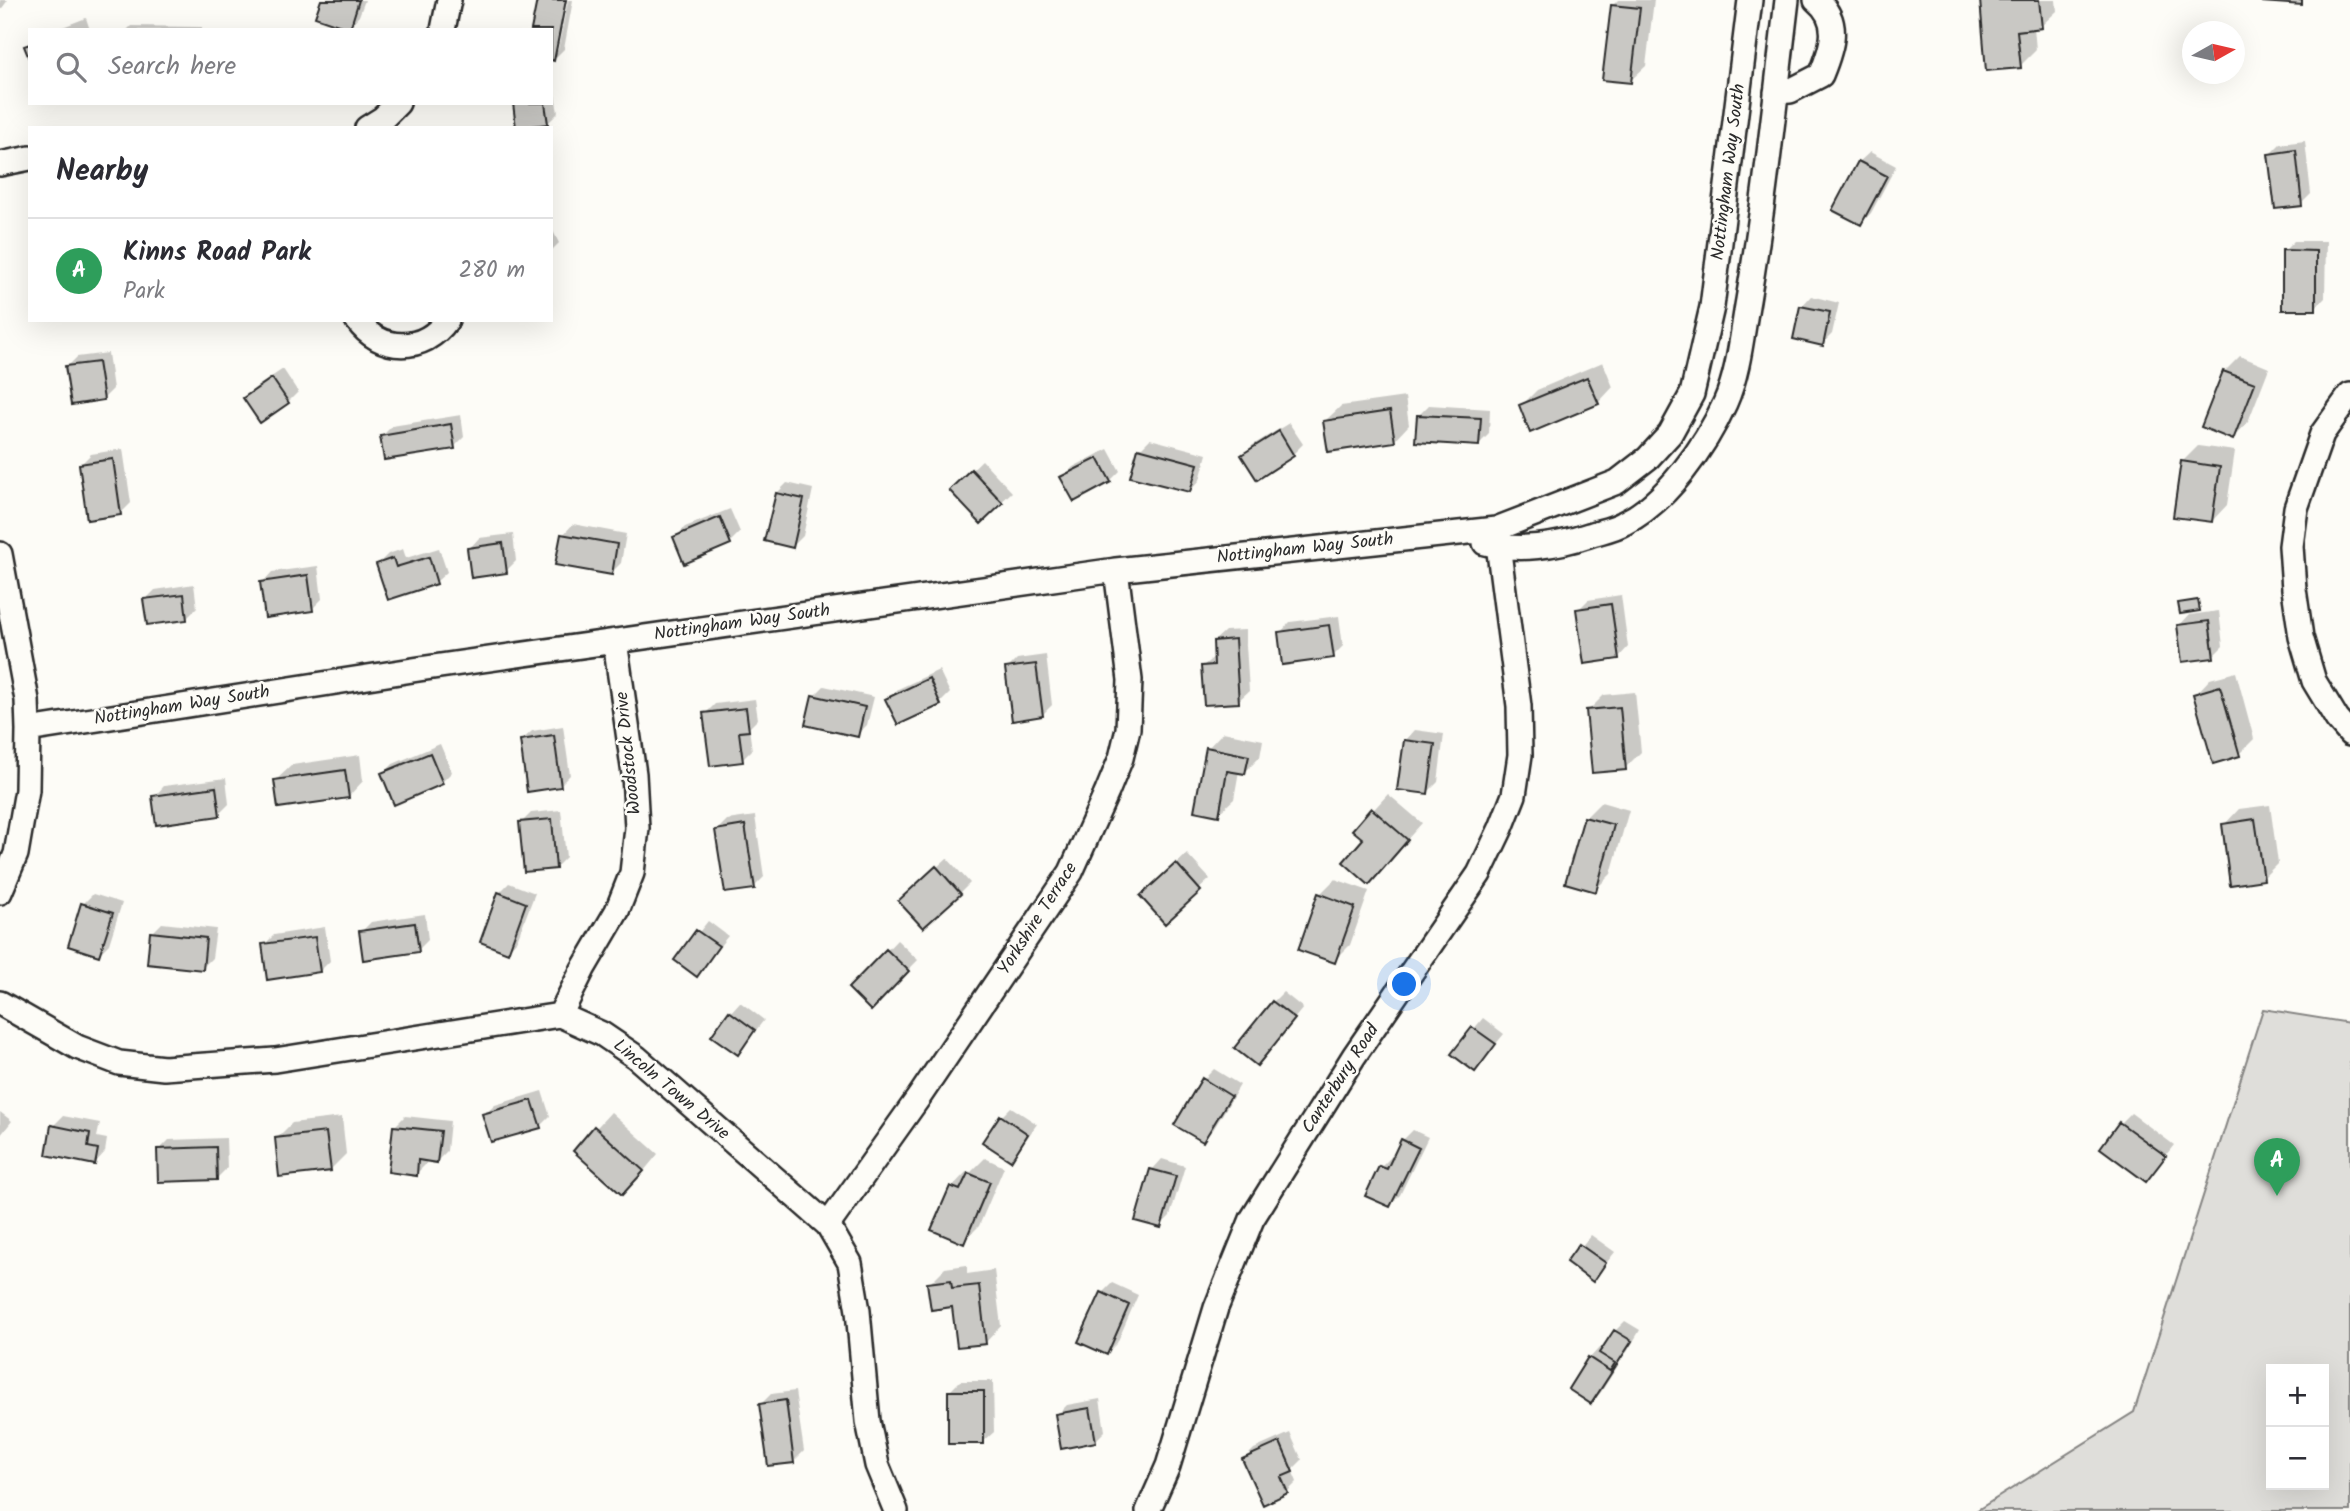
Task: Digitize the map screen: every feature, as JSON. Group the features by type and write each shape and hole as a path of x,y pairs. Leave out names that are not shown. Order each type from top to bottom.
{"street":[{"path":"443,28 449,0"},
{"name":"Nottingham Way South","path":"1498,538 1617,482 1648,458 1670,434 1692,394 1712,307 1751,0"},
{"name":"Nottingham Way South","path":"27,730 419,669 1116,570 1460,532 1534,547 1574,541 1625,523 1657,500 1685,468 1706,439 1726,401 1738,358 1759,238 1787,0"},
{"name":"Nottingham Way South","path":"1776,92 1790,90 1821,75 1834,37 1831,19 1816,0"},
{"path":"371,126 396,105"},
{"path":"0,164 28,158"},
{"path":"360,322 378,340 402,345 427,339 445,322"},
{"path":"2350,395 2322,434 2296,508 2291,546 2301,637 2314,681 2337,719 2350,734"},
{"name":"Canterbury Road","path":"1148,1511 1168,1466 1216,1308 1252,1219 1354,1056 1479,874 1502,828 1514,795 1520,755 1519,706 1498,538"},
{"path":"0,554 27,700 27,790 16,854 0,892"},
{"name":"Yorkshire Terrace","path":"828,1225 919,1097 1071,872 1107,792 1121,758 1128,729 1130,680 1116,570"},
{"name":"Woodstock Drive","path":"560,1015 617,911 632,873 637,828 634,774 615,641"},
{"path":"0,1003 77,1047 120,1063 164,1068 275,1060 560,1015"},
{"name":"Lincoln Town Drive","path":"560,1015 602,1034 636,1057 828,1225 850,1263 858,1311 868,1421 877,1465 896,1511"}],"shaded area":[{"path":"2263,1009 2350,1023 2350,1511 1976,1511 2134,1412"}],"building":[{"path":"321,0 359,0 350,28 315,17"},
{"path":"537,0 566,0 554,61 553,28 531,28"},
{"path":"1980,0 2039,0 2042,28 2017,31 2021,68 1986,71"},
{"path":"2302,0 2302,5 2262,2"},
{"path":"1611,5 1640,8 1631,83 1602,80"},
{"path":"513,105 545,105 548,124 516,126"},
{"path":"2296,150 2302,206 2275,209 2268,154"},
{"path":"1858,161 1887,176 1861,225 1832,210"},
{"path":"2282,250 2316,251 2316,310 2282,310"},
{"path":"1800,306 1830,312 1823,346 1793,339"},
{"path":"98,362 104,400 71,405 65,366"},
{"path":"2223,371 2255,383 2233,440 2201,427"},
{"path":"1587,377 1599,404 1530,433 1519,405"},
{"path":"272,378 289,403 260,423 243,398"},
{"path":"1390,411 1395,442 1328,452 1323,421"},
{"path":"1417,415 1481,418 1479,446 1415,442"},
{"path":"451,424 455,449 384,460 380,436"},
{"path":"1279,431 1294,456 1257,480 1241,455"},
{"path":"1138,448 1198,464 1190,492 1130,477"},
{"path":"1098,458 1111,482 1074,502 1060,477"},
{"path":"113,459 121,515 87,520 79,464"},
{"path":"2181,461 2220,467 2212,522 2173,517"},
{"path":"971,469 1003,503 981,524 949,490"},
{"path":"776,493 804,499 793,548 764,541"},
{"path":"720,517 731,544 684,564 673,537"},
{"path":"561,534 617,544 612,575 555,565"},
{"path":"503,543 507,573 471,578 467,548"},
{"path":"429,557 437,584 388,600 376,564 393,558 396,567"},
{"path":"308,575 313,611 265,618 260,582"},
{"path":"184,594 187,620 147,625 143,599"},
{"path":"2198,600 2200,611 2180,614 2178,603"},
{"path":"1611,604 1619,659 1584,664 1576,609"},
{"path":"2209,621 2214,658 2182,662 2177,625"},
{"path":"1329,625 1334,658 1282,665 1278,632"},
{"path":"1235,639 1239,703 1204,705 1201,666 1214,665 1213,641"},
{"path":"1036,664 1043,716 1012,721 1005,668"},
{"path":"929,678 941,705 898,725 885,699"},
{"path":"2220,686 2240,756 2213,764 2193,694"},
{"path":"812,695 865,707 858,737 805,725"},
{"path":"1620,707 1626,770 1592,773 1586,710"},
{"path":"746,708 749,731 739,732 743,762 710,766 703,713"},
{"path":"554,735 561,787 527,792 520,740"},
{"path":"1404,740 1435,744 1428,794 1397,790"},
{"path":"1206,747 1249,756 1245,774 1227,771 1219,816 1194,811"},
{"path":"430,753 443,784 394,805 381,773"},
{"path":"345,770 349,798 278,808 274,780"},
{"path":"216,787 220,816 156,825 152,796"},
{"path":"1371,808 1408,840 1369,885 1343,862 1363,839 1352,830"},
{"path":"1584,817 1614,825 1596,892 1565,883"},
{"path":"552,819 556,869 524,872 519,822"},
{"path":"2255,819 2264,880 2230,885 2222,824"},
{"path":"745,825 755,889 725,893 715,830"},
{"path":"1176,863 1201,891 1165,924 1140,896"},
{"path":"936,866 961,894 923,928 898,901"},
{"path":"498,892 526,903 508,953 480,942"},
{"path":"1318,893 1355,907 1335,963 1298,950"},
{"path":"81,903 113,913 99,956 68,946"},
{"path":"415,923 419,952 363,960 359,931"},
{"path":"696,930 719,946 697,977 674,960"},
{"path":"150,932 206,938 203,970 147,964"},
{"path":"315,937 320,972 267,980 262,944"},
{"path":"886,949 909,971 871,1011 848,988"},
{"path":"1272,1001 1295,1019 1257,1066 1234,1048"},
{"path":"729,1011 755,1030 738,1055 711,1036"},
{"path":"1472,1027 1496,1044 1475,1072 1451,1054"},
{"path":"1202,1078 1231,1096 1203,1142 1174,1125"},
{"path":"532,1100 541,1128 491,1142 482,1114"},
{"path":"1000,1115 1028,1134 1011,1161 982,1142"},
{"path":"2119,1122 2166,1156 2146,1182 2100,1148"},
{"path":"51,1125 90,1133 88,1147 98,1149 95,1165 46,1155"},
{"path":"393,1126 441,1131 437,1163 418,1160 417,1176 388,1172"},
{"path":"594,1126 644,1171 622,1195 573,1151"},
{"path":"326,1132 331,1171 279,1177 275,1138"},
{"path":"1401,1139 1419,1148 1390,1207 1365,1196 1379,1166 1387,1169"},
{"path":"216,1147 217,1180 158,1182 157,1149"},
{"path":"1150,1169 1176,1176 1161,1228 1135,1221"},
{"path":"968,1173 990,1182 964,1244 931,1230 950,1186 960,1190"},
{"path":"1579,1244 1606,1263 1593,1282 1566,1262"},
{"path":"951,1280 952,1288 979,1285 986,1344 957,1347 952,1307 931,1310 927,1283"},
{"path":"1101,1292 1129,1305 1107,1355 1078,1342"},
{"path":"1614,1330 1632,1341 1591,1404 1568,1389 1588,1357 1610,1371 1615,1363 1599,1353"},
{"path":"948,1391 984,1391 984,1444 948,1444"},
{"path":"786,1400 794,1463 768,1466 759,1404"},
{"path":"1090,1408 1096,1442 1061,1449 1055,1414"},
{"path":"1280,1442 1293,1472 1281,1477 1288,1493 1263,1505 1242,1459"}],"place":[{"name":"Kinns Road Park","path":"2277,1196"}]}
